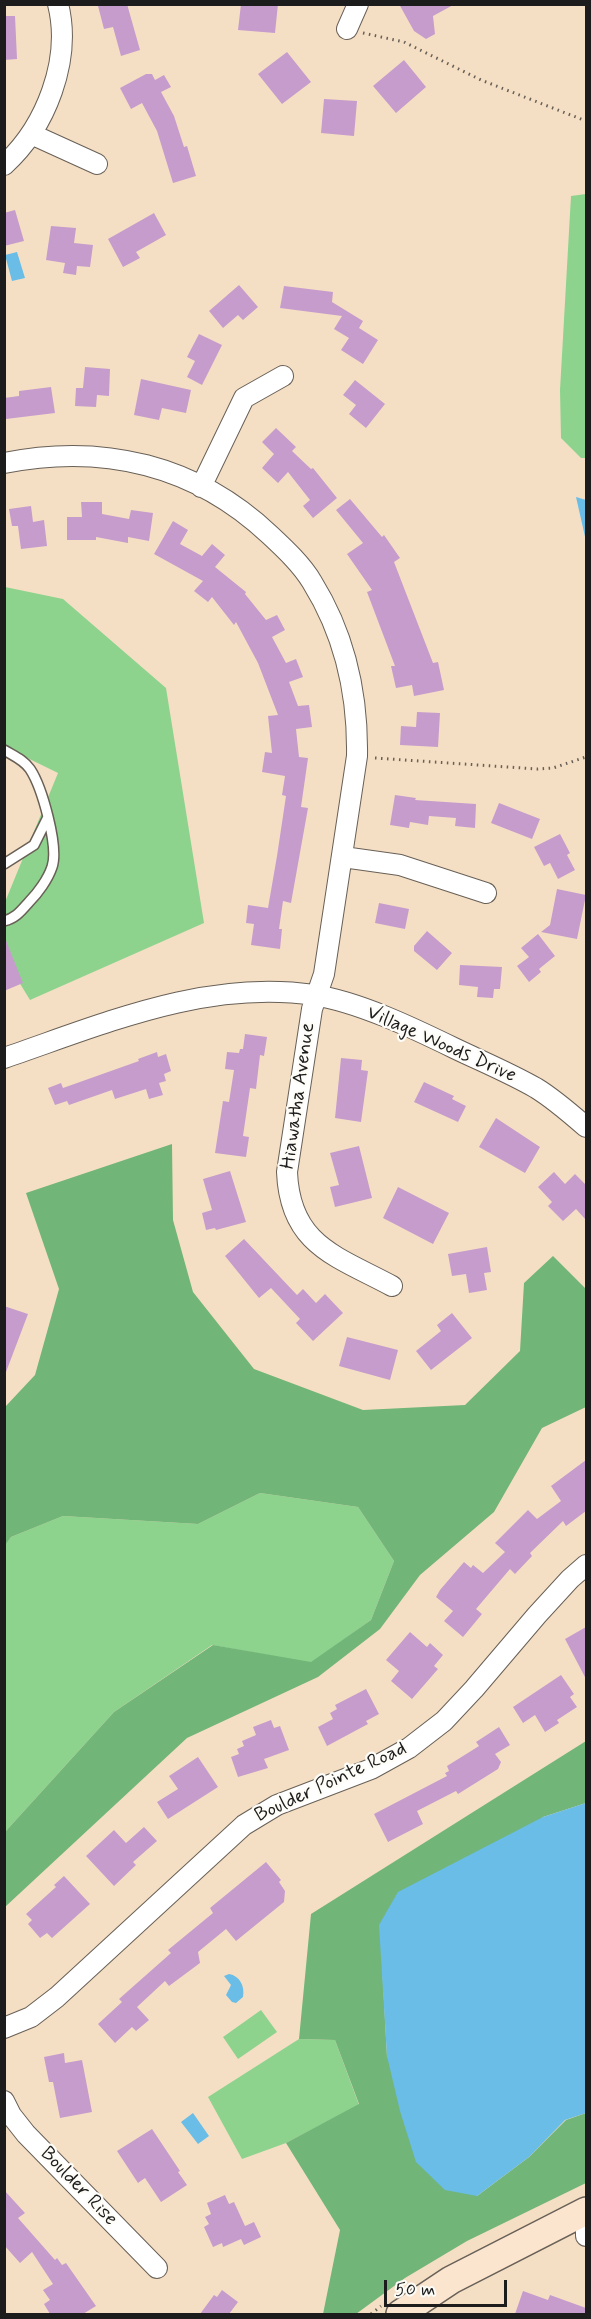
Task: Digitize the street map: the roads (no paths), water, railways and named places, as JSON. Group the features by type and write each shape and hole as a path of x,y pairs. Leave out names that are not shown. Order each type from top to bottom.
{"main road":[{"path":"400,2314 451,2280 586,2211"}],"street":[{"path":"4,165 17,153 31,134 59,69 62,38 58,4"},
{"path":"347,29 358,4"},
{"path":"31,134 97,164"},
{"path":"201,487 244,398 283,376"},
{"name":"Hiawatha Avenue","path":"4,463 39,456 85,455 128,460 172,473 250,516 282,546 312,581 333,620 354,692 358,729 357,756 324,974 312,1009 286,1172 293,1211 303,1230 320,1247 392,1286"},
{"path":"343,857 400,865 486,893"},
{"name":"Village Woods Drive","path":"4,1058 142,1011 189,998 238,992 288,992 316,995 409,1026 534,1087 561,1105 586,1127"},
{"name":"Boulder Pointe Road","path":"4,2028 31,2017 57,1997 244,1825 277,1805 371,1769 409,1748 444,1721 537,1615 586,1565"},
{"name":"Boulder Rise","path":"4,2101 11,2115 26,2134 157,2268"},
{"path":"586,2221 586,2236"}],"lane":[{"path":"4,750 20,759 30,770 41,792 48,817 53,866 36,894 15,918 4,921"},
{"path":"4,864 34,845 48,817"}],"water":[{"path":"17,252 25,278 12,281 5,255"},
{"path":"576,497 586,500 586,541"},
{"path":"586,1803 586,2113 565,2120 529,2157 477,2196 445,2190 416,2162 400,2111 387,2056 379,1925 398,1892 543,1817"},
{"path":"229,1974 239,1979 242,1985 243,1997 236,2003 226,1995 231,1985 224,1976"},
{"path":"193,2113 209,2136 198,2144 181,2122"}]}
